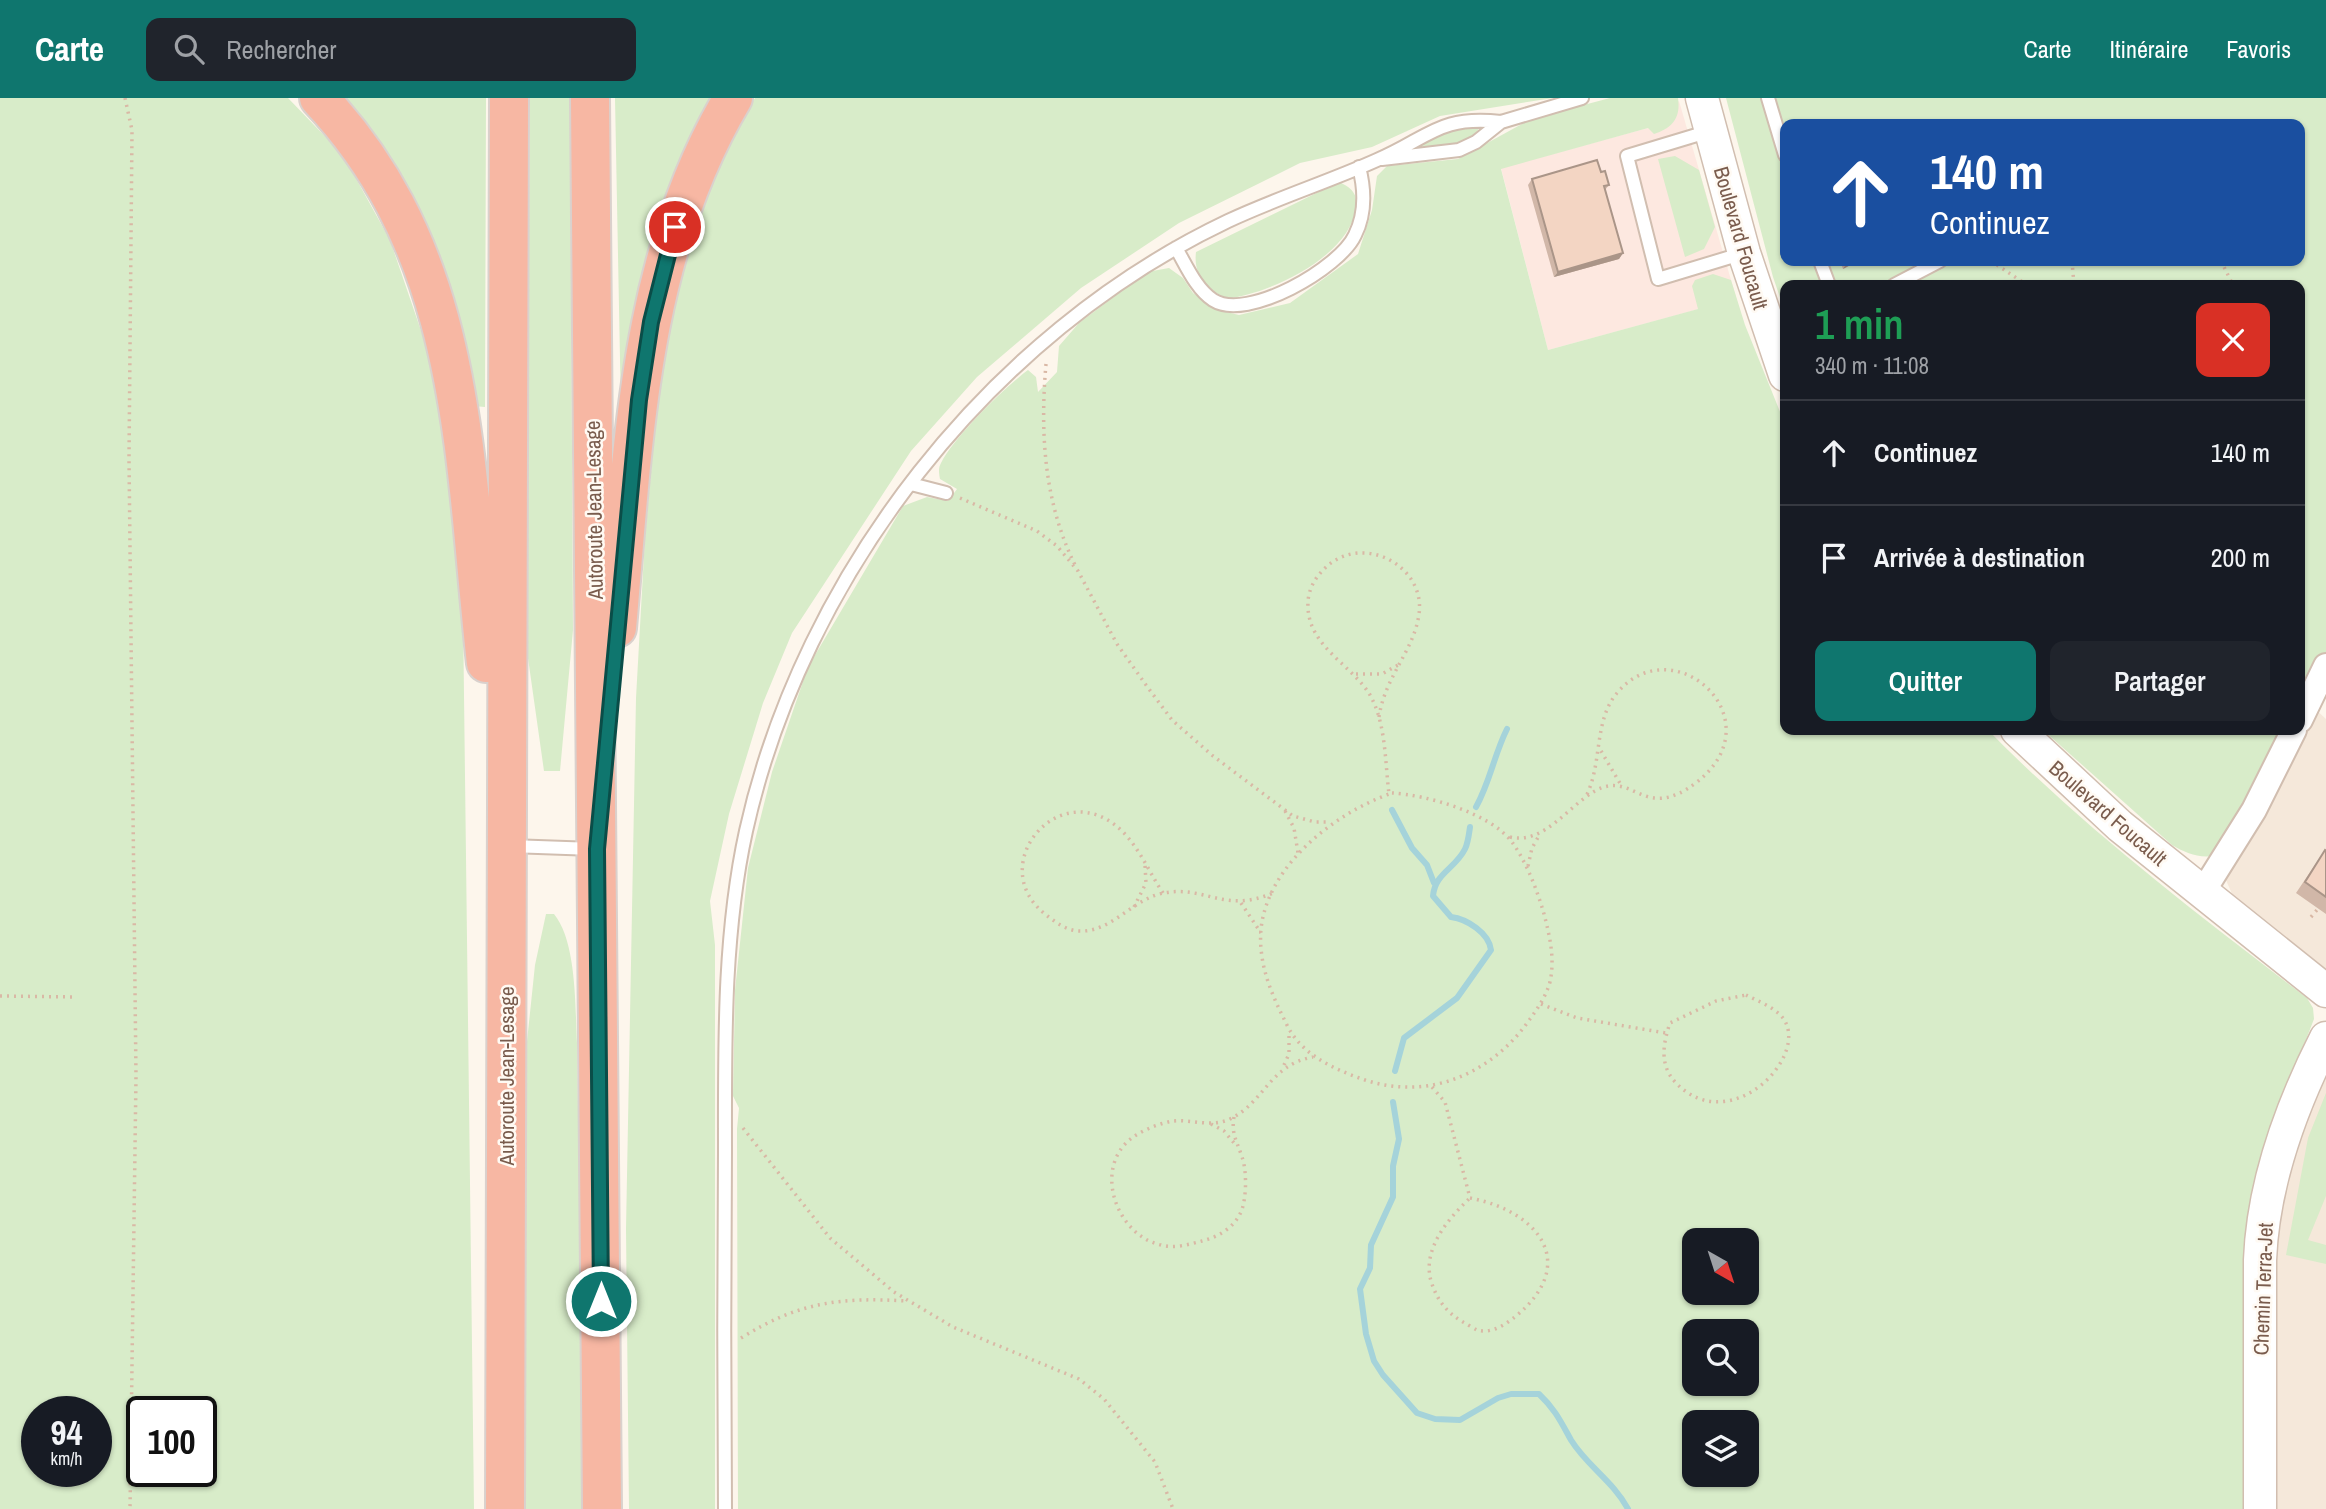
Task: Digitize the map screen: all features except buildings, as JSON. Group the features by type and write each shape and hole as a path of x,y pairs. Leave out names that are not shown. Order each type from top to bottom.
{"highway":[{"path":"319,98 357,142 390,191 422,260 444,331 463,424 506,846"},
{"name":"Autoroute Jean-Lesage","path":"505,1509 509,98"},
{"name":"Autoroute Jean-Lesage","path":"590,98 603,1509"},
{"path":"597,849 632,465 651,322 683,204 706,148 733,98"}],"street":[{"name":"Boulevard Foucault","path":"1702,98 1744,253 1780,360"},
{"path":"2305,710 2326,666"},
{"name":"Boulevard Foucault","path":"2022,735 2112,818 2326,991"},
{"path":"2202,893 2254,810 2292,735"},
{"name":"Chemin Terra-Jet","path":"2260,1509 2260,1260 2265,1222 2282,1148 2301,1094 2326,1038"}],"lane":[{"path":"1380,160 1459,150 1476,142 1501,122 1582,98"},
{"path":"1768,98 1780,138"},
{"path":"725,1509 725,1104 729,968 735,903 745,835 760,775 778,719 804,659 873,537 951,434 1005,378 1106,292 1176,248 1255,208 1380,160 1444,124 1477,119 1501,122"},
{"path":"1710,131 1627,156 1658,279 1744,253"},
{"path":"1176,248 1200,288 1214,301 1247,307 1277,294 1324,268 1354,238 1365,198 1359,167"},
{"path":"1904,280 1930,266"},
{"path":"911,484 946,492"},
{"path":"506,846 597,849"}],"path":[{"path":"125,98 132,130 129,459 136,1076 130,1509"},
{"path":"1998,266 2020,280"},
{"path":"1047,341 1044,431 1047,482 1063,543 1117,644 1172,720 1213,756 1293,816 1315,822 1332,822"},
{"path":"946,492 996,510 1037,531 1057,546 1078,571"},
{"path":"1379,717 1387,684 1400,664 1420,613 1416,590 1390,558 1369,551 1349,552 1331,562 1318,575 1312,584 1307,608 1329,653 1355,674 1371,697 1379,717 1389,794"},
{"path":"1355,674 1382,674 1400,664"},
{"path":"1506,835 1524,839 1541,833 1585,798 1607,786 1621,785 1656,800 1673,798 1712,768 1725,748 1728,732 1718,699 1703,683 1685,674 1657,669 1644,672 1617,692 1609,704 1594,782 1585,798"},
{"path":"1600,748 1621,785"},
{"path":"1389,794 1411,794 1445,804 1487,821 1506,835 1527,868 1552,945 1550,982 1541,1003 1518,1037 1495,1058 1463,1078 1432,1087 1401,1088 1377,1084 1338,1071 1315,1057 1289,1030 1269,986 1261,947 1263,920 1273,893 1298,854 1332,822 1367,801 1389,794"},
{"path":"1163,893 1120,830 1100,817 1080,810 1059,814 1046,824 1028,842 1022,862 1029,895 1039,909 1055,922 1075,930 1093,931 1163,893 1185,893 1241,903 1273,893"},
{"path":"1284,810 1294,828 1298,854"},
{"path":"1527,868 1532,848 1541,833"},
{"path":"1133,909 1146,883 1145,863"},
{"path":"1241,903 1262,933"},
{"path":"2311,917 2317,909"},
{"path":"1746,995 1771,1008 1784,1019 1788,1035 1783,1056 1755,1092 1733,1101 1711,1103 1689,1096 1672,1079 1662,1046 1666,1033 1670,1023 1686,1013 1716,1001 1746,995"},
{"path":"0,996 75,997"},
{"path":"1541,1003 1577,1018 1666,1033"},
{"path":"1283,1068 1289,1054 1289,1030"},
{"path":"1234,1117 1232,1131 1243,1158 1245,1183 1242,1211 1232,1227 1207,1240 1182,1246 1160,1245 1142,1236 1126,1221 1115,1200 1111,1177 1112,1160 1123,1145 1136,1135 1173,1121 1210,1123 1234,1117 1283,1068 1295,1060 1315,1057"},
{"path":"1432,1087 1445,1102 1470,1198"},
{"path":"725,1104 830,1238 894,1292 953,1327 1025,1354 1088,1385 1104,1399 1155,1462 1173,1509"},
{"path":"1210,1123 1224,1131 1236,1144"},
{"path":"1470,1198 1496,1203 1522,1217 1540,1234 1548,1257 1546,1282 1532,1303 1495,1330 1477,1330 1449,1313 1435,1295 1430,1275 1434,1243 1450,1217 1470,1198"},
{"path":"724,1351 763,1326 829,1300 909,1301"}],"shaded area":[{"path":"1679,101 1738,304 1699,309 1548,350 1501,168 1648,128"},
{"path":"2313,707 2326,719 2326,971 2233,896 2225,878 2299,735 2305,735 2305,723"},
{"path":"2326,1070 2326,1509 2273,1509 2272,1287 2280,1215 2291,1162"}],"green space":[{"path":"0,98 288,98 343,155 390,240 429,354 447,445 463,613 474,1509 0,1509"},
{"path":"334,98 486,98 485,407 473,406"},
{"path":"530,98 570,98 573,630 560,771 544,771 526,644"},
{"path":"615,98 718,98 621,412"},
{"path":"755,98 1553,98 1440,116 1372,147 1300,163 1179,223 1081,288 977,377 911,451 792,633 763,703 729,814 710,901 715,945 715,1509 629,1509 626,1229 636,698 645,537 659,385 671,309 695,226 723,147"},
{"path":"1610,98 1678,98 1678,111 1674,121 1660,132 1654,134 1648,128 1501,169 1548,350 1698,309 1692,286 1695,280 1713,274 1731,280 1745,325 1780,412 1780,735 1993,735 2103,836 2307,998 2313,1008 2314,1019 2280,1106 2245,1333 2244,1509 738,1509 739,1108 733,1096 735,990 748,868 772,772 808,667 903,506 927,497 948,501 957,489 940,479 939,467 948,452 981,413 1028,370 1036,377 1038,392 1057,372 1059,346 1079,323 1147,272 1169,268 1183,278 1193,293 1218,310 1239,315 1290,303 1358,254 1372,210 1377,176 1387,166 1458,159 1531,119"},
{"path":"1726,98 2326,98 2326,654 2305,698 2305,280 1780,280 1780,297"},
{"path":"1465,126 1481,126 1468,139 1452,146 1433,149 1415,146 1429,136"},
{"path":"1675,156 1699,170 1715,227 1704,249 1685,257 1658,159"},
{"path":"1339,182 1347,186 1356,197 1351,224 1340,241 1306,269 1264,289 1226,299 1203,280 1197,268 1196,252"},
{"path":"2049,735 2285,735 2213,856 2192,854 2172,845"},
{"path":"546,914 554,914 562,926 571,958 575,994 584,1509 523,1509 526,1051 535,965"},
{"path":"2326,1093 2326,1196 2308,1240 2326,1245 2326,1264 2286,1255 2308,1138"}],"waterway":[{"path":"1476,807 1507,729"},
{"path":"1392,810 1412,848 1427,865 1434,883"},
{"path":"1395,1071 1404,1038 1457,998 1491,950 1482,933 1470,924 1451,917 1433,896 1441,876 1465,849 1470,827"},
{"path":"1393,1102 1399,1139 1393,1166 1393,1197 1371,1245 1370,1268 1360,1289 1366,1334 1374,1361 1417,1413 1435,1419 1460,1420 1498,1398 1511,1394 1539,1394 1554,1410 1577,1449 1615,1490 1628,1509"}],"route":[{"path":"601,1301 597,849 639,400 651,322 675,227"}]}
